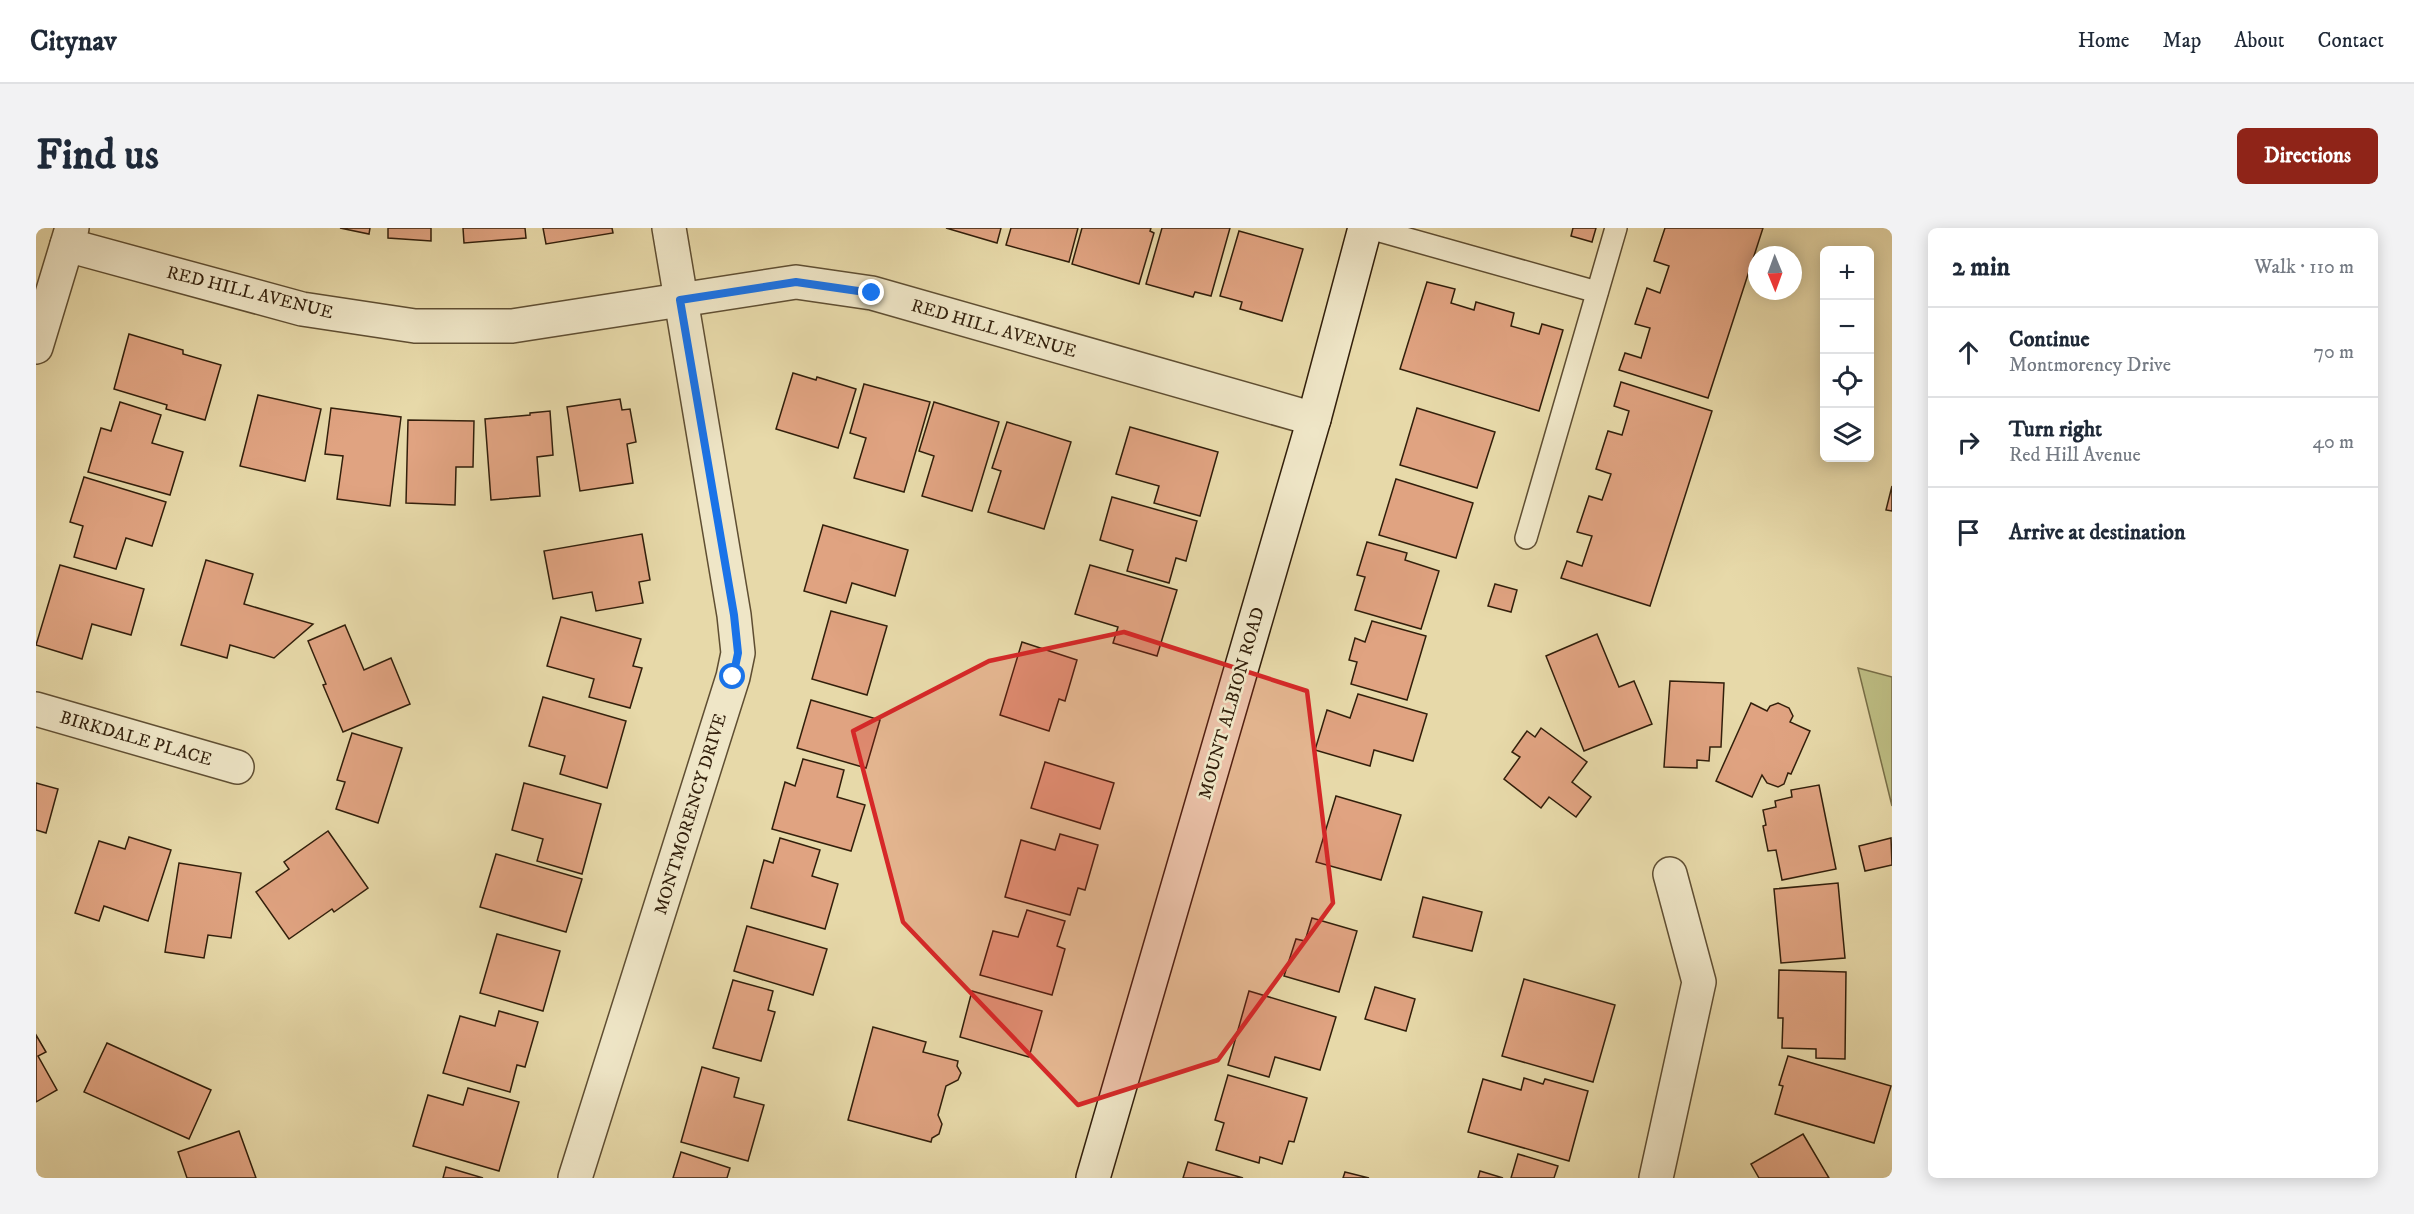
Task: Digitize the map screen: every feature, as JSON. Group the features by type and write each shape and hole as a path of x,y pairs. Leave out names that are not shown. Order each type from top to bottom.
{"street":[{"name":"MONTMORENCY DRIVE","path":"575,1178 733,677 738,653 734,615 669,228"},
{"name":"MOUNT ALBION ROAD","path":"1094,1178 1367,228"},
{"name":"RED HILL AVENUE","path":"70,236 302,309 416,326 512,326 796,282 872,293 1314,418"},
{"path":"36,347 70,236"},
{"name":"BIRKDALE PLACE","path":"36,709 237,767"},
{"path":"1656,1178 1699,982 1670,874"}],"lane":[{"path":"1367,228 1598,292"},
{"path":"1526,538 1616,228"}],"highlighted area":[{"path":"1124,632 1307,691 1333,903 1218,1060 1078,1105 903,922 853,731 989,661"}],"green space":[{"path":"1858,668 1892,677 1892,806"}],"building":[{"path":"340,228 370,228 369,234"},
{"path":"388,228 431,228 431,241 388,238"},
{"path":"463,228 525,228 526,238 464,243"},
{"path":"543,228 612,228 613,233 546,244"},
{"path":"946,228 1001,228 997,243"},
{"path":"1011,228 1078,228 1069,262 1006,245"},
{"path":"1082,228 1151,228 1150,231 1154,233 1139,284 1072,264"},
{"path":"1162,228 1230,228 1211,296 1195,292 1193,297 1146,284"},
{"path":"1573,228 1596,228 1592,242 1571,236"},
{"path":"1665,228 1763,228 1757,246 1748,246 1748,274 1708,398 1619,370 1625,353 1641,358 1650,328 1635,324 1647,288 1660,293 1669,266 1654,261"},
{"path":"1239,231 1303,249 1282,321 1240,309 1242,302 1220,296"},
{"path":"1427,282 1455,289 1451,303 1474,310 1476,302 1514,313 1511,326 1539,334 1542,324 1563,330 1539,411 1400,369"},
{"path":"129,334 183,350 183,354 221,365 205,420 166,409 167,405 114,389"},
{"path":"793,373 816,380 817,377 856,389 838,448 776,429"},
{"path":"1621,382 1712,411 1650,606 1561,578 1567,561 1582,566 1592,536 1577,532 1589,496 1602,500 1611,474 1596,469 1608,431 1622,435 1629,411 1614,406"},
{"path":"864,384 930,402 904,492 854,478 866,438 850,433"},
{"path":"258,395 321,409 305,481 240,466"},
{"path":"620,399 622,410 630,409 636,442 627,444 633,483 580,491 567,407"},
{"path":"120,402 161,415 152,443 183,452 170,495 88,472 101,428 111,431"},
{"path":"934,402 999,422 972,511 922,496 934,456 919,451"},
{"path":"331,408 401,417 390,506 337,499 343,456 325,454"},
{"path":"1417,408 1495,432 1477,488 1400,465"},
{"path":"550,411 553,455 537,457 540,496 491,500 485,419"},
{"path":"408,420 474,421 473,467 456,467 455,505 406,503"},
{"path":"1007,422 1071,442 1044,529 988,512 1001,471 992,468"},
{"path":"1130,427 1218,452 1200,516 1154,503 1159,486 1116,474"},
{"path":"84,477 166,502 152,546 126,538 116,569 74,557 83,526 70,522"},
{"path":"1396,479 1473,503 1456,558 1379,535"},
{"path":"1892,486 1892,511 1886,510"},
{"path":"1112,497 1197,521 1186,561 1176,558 1169,583 1127,571 1133,550 1100,540"},
{"path":"823,525 908,550 895,596 852,583 846,603 804,591"},
{"path":"642,534 650,580 639,582 643,603 596,611 592,592 553,599 544,551"},
{"path":"1367,542 1407,553 1405,560 1439,571 1421,629 1355,610 1365,577 1357,575"},
{"path":"206,560 253,574 244,604 313,624 274,658 230,645 227,658 181,645"},
{"path":"60,565 144,589 131,635 92,624 82,659 36,645"},
{"path":"1090,565 1177,590 1157,656 1113,643 1118,627 1075,614"},
{"path":"1495,584 1517,590 1511,612 1488,606"},
{"path":"831,611 887,626 867,695 812,679"},
{"path":"561,617 641,639 633,666 642,668 630,708 589,697 594,679 547,666"},
{"path":"1372,621 1426,636 1407,700 1351,684 1357,662 1349,660 1355,638 1365,642"},
{"path":"345,625 364,670 391,658 410,704 343,732 308,641"},
{"path":"1597,634 1619,687 1634,681 1652,724 1584,751 1546,656"},
{"path":"1022,642 1077,660 1065,701 1059,699 1049,731 1000,715"},
{"path":"1670,681 1724,683 1721,747 1710,747 1709,761 1697,760 1697,768 1664,767"},
{"path":"1358,694 1427,714 1413,761 1374,750 1370,766 1315,750 1327,710 1350,718"},
{"path":"543,697 626,721 607,788 560,774 565,756 529,746"},
{"path":"811,700 880,720 866,768 797,748"},
{"path":"1751,703 1767,711 1770,706 1778,703 1789,708 1793,716 1790,722 1810,731 1791,774 1788,773 1784,784 1778,787 1767,783 1762,775 1752,797 1716,781"},
{"path":"1541,728 1587,762 1572,782 1591,797 1576,817 1549,797 1541,808 1504,779 1520,757 1512,752 1527,731 1535,737"},
{"path":"352,733 402,748 378,823 336,809 345,782 337,780"},
{"path":"803,759 844,770 837,797 865,805 851,851 772,829 785,782 795,786"},
{"path":"1045,762 1114,783 1100,829 1031,808"},
{"path":"36,783 58,789 46,833 36,830"},
{"path":"524,783 601,804 582,874 537,861 543,839 512,830"},
{"path":"1819,785 1836,869 1782,880 1776,850 1768,851 1763,826 1766,825 1763,810 1776,807 1775,801 1792,797 1791,790"},
{"path":"1336,796 1401,815 1381,880 1316,862"},
{"path":"328,831 368,888 334,912 332,909 289,939 256,892 289,869 284,862"},
{"path":"1060,834 1098,845 1085,890 1078,888 1070,915 1005,897 1021,840 1055,850"},
{"path":"129,837 171,850 148,921 104,906 99,921 75,913 99,841 125,849"},
{"path":"780,838 820,850 812,876 838,884 825,929 751,908 764,860 773,863"},
{"path":"1891,838 1892,865 1865,871 1859,846"},
{"path":"496,854 582,879 566,932 480,907"},
{"path":"179,863 241,873 231,938 208,935 204,958 165,952"},
{"path":"1838,883 1845,958 1781,963 1774,889"},
{"path":"1423,897 1482,912 1472,951 1413,937"},
{"path":"1027,910 1065,921 1057,946 1065,949 1052,995 980,975 993,931 1018,937"},
{"path":"1312,918 1357,931 1339,992 1284,976 1296,939 1305,941"},
{"path":"747,926 827,949 813,995 734,971"},
{"path":"497,934 560,951 543,1011 480,993"},
{"path":"1779,970 1846,972 1845,1059 1816,1058 1816,1049 1782,1048 1783,1018 1778,1018"},
{"path":"1524,979 1615,1005 1593,1082 1502,1056"},
{"path":"733,980 773,991 768,1010 775,1012 761,1061 713,1048"},
{"path":"1375,987 1415,999 1406,1031 1365,1019"},
{"path":"972,991 1042,1011 1029,1057 960,1037"},
{"path":"1249,991 1336,1017 1320,1070 1275,1057 1269,1077 1228,1065"},
{"path":"499,1011 538,1022 525,1067 517,1065 510,1092 443,1073 460,1016 495,1026"},
{"path":"873,1027 926,1042 923,1052 958,1061 957,1066 961,1073 958,1080 946,1086 938,1115 942,1124 939,1134 932,1138 931,1142 848,1120"},
{"path":"36,1035 46,1052 38,1056 57,1090 36,1102"},
{"path":"107,1043 211,1090 189,1139 84,1092"},
{"path":"1788,1056 1891,1086 1874,1143 1775,1114 1783,1086 1779,1085"},
{"path":"702,1067 739,1078 734,1097 764,1105 748,1161 681,1142"},
{"path":"1228,1075 1307,1098 1294,1142 1289,1141 1282,1164 1260,1157 1259,1163 1216,1150 1224,1123 1215,1120"},
{"path":"1524,1078 1543,1084 1545,1079 1588,1091 1569,1161 1468,1132 1483,1079 1521,1090"},
{"path":"468,1088 519,1102 499,1171 413,1146 428,1095 463,1105"},
{"path":"239,1131 256,1178 187,1178 178,1152"},
{"path":"1803,1134 1829,1178 1759,1178 1751,1164"},
{"path":"681,1152 730,1168 727,1178 673,1178"},
{"path":"1518,1154 1558,1166 1554,1178 1511,1178"},
{"path":"1188,1162 1243,1178 1183,1178"},
{"path":"446,1167 483,1178 443,1178"},
{"path":"1480,1171 1503,1178 1478,1178"},
{"path":"1345,1172 1369,1178 1343,1178"}],"route":[{"path":"733,677 738,653 734,615 680,300 796,282 872,293"}]}
